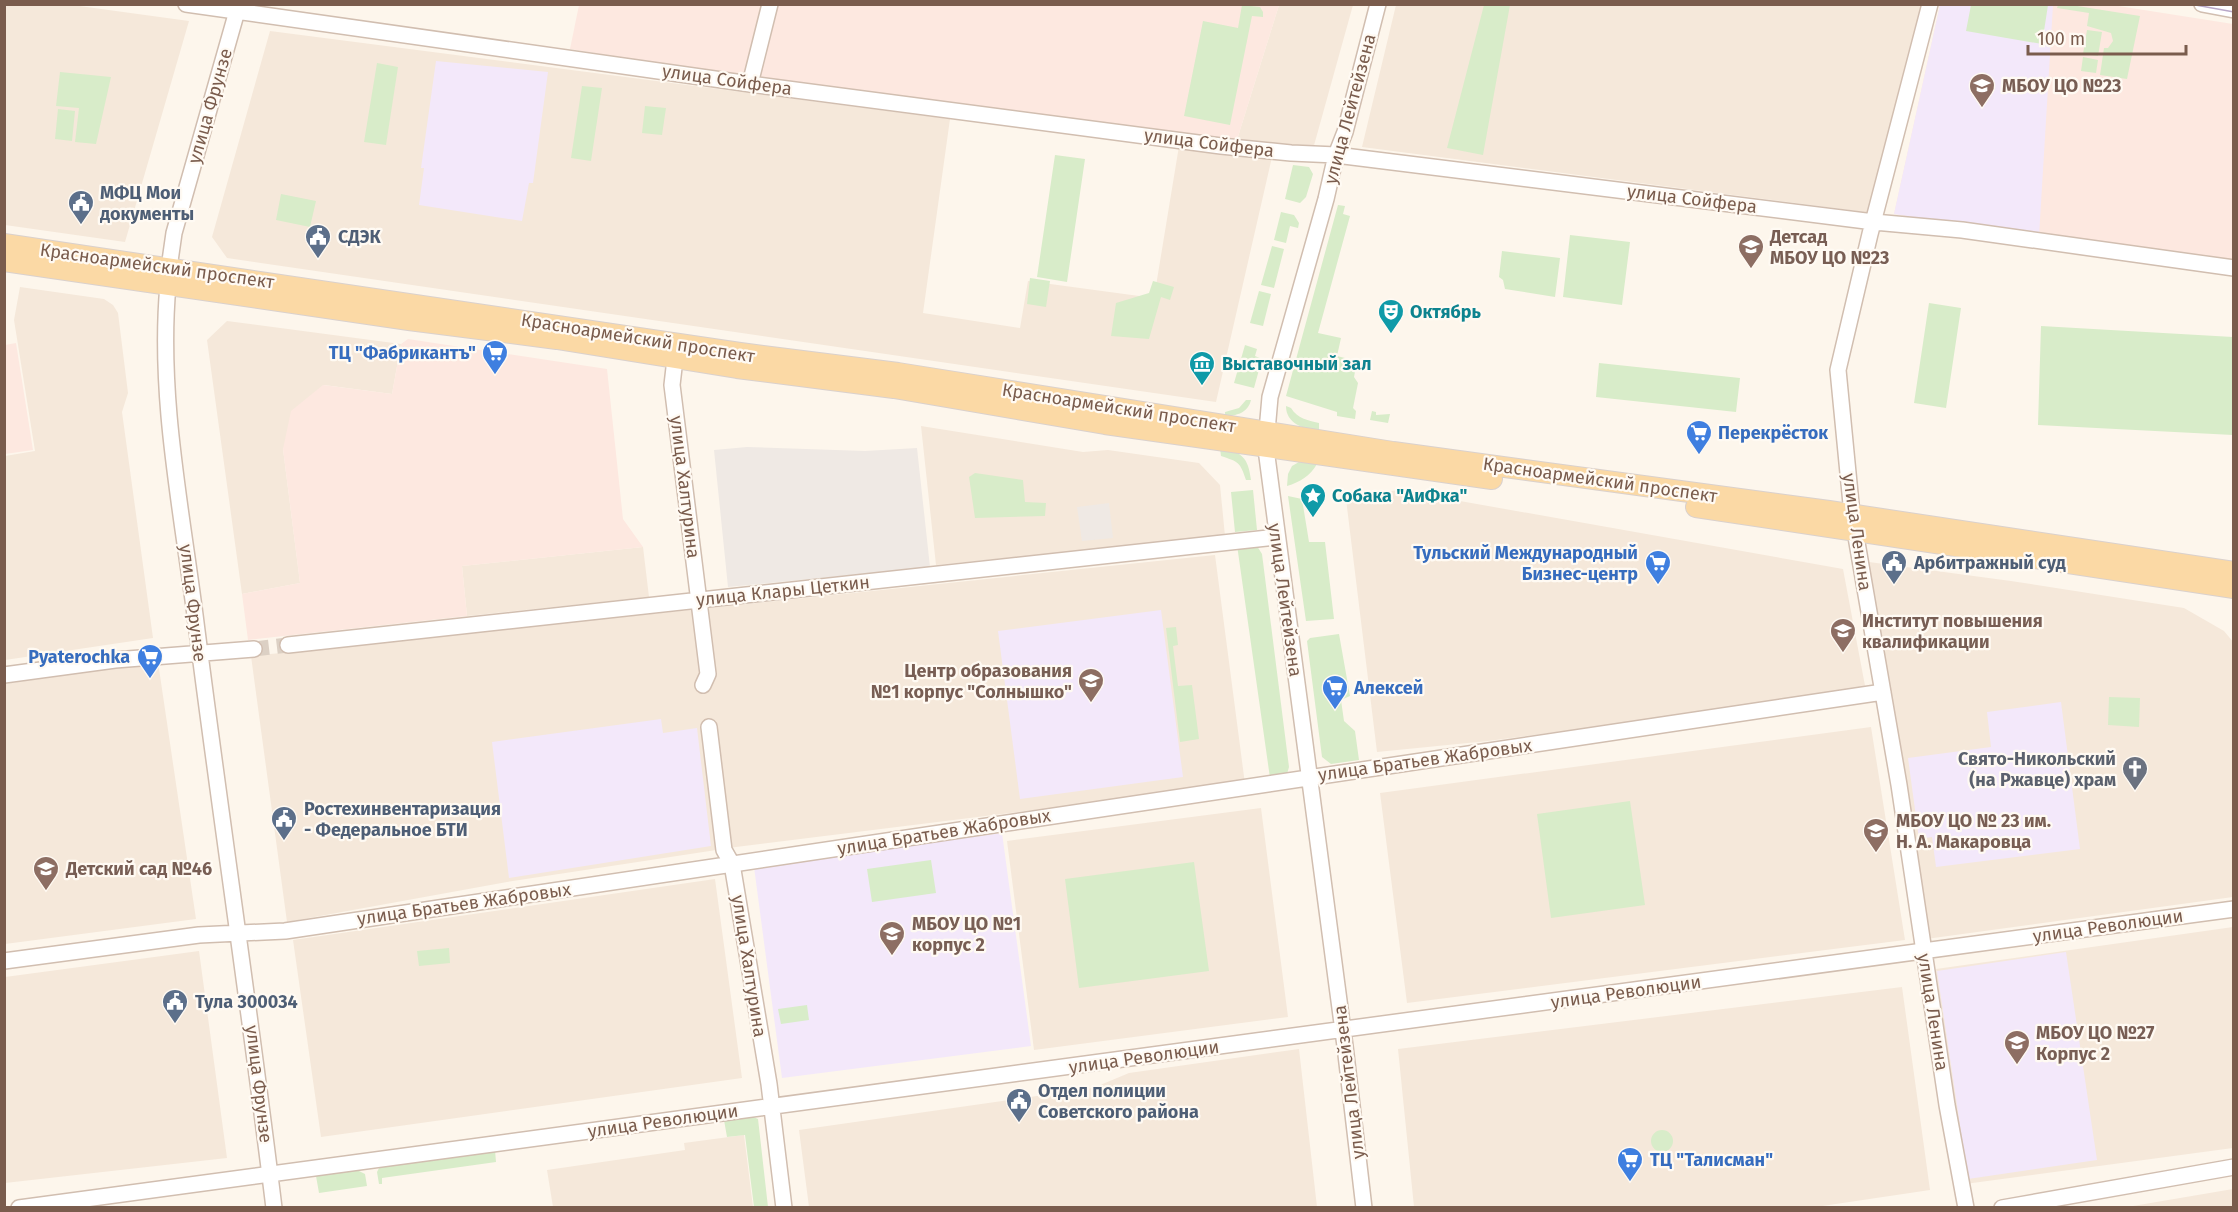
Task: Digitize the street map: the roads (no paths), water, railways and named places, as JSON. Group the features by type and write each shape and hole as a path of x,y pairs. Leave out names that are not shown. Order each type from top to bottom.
{"main road":[{"name":"Красноармейский проспект","path":"4,244 169,276 675,359 894,388 1105,424 1392,452 1853,523 2234,588"},
{"name":"Красноармейский проспект","path":"4,261 169,276 898,373 1267,440"},
{"name":"Красноармейский проспект","path":"1853,523 2234,572"}],"street":[{"name":"улица Сойфера","path":"186,4 238,8 750,84 1221,146 1336,155 1874,222 1962,230 2234,268"},
{"path":"750,84 771,4"},
{"name":"улица Лейтейзена","path":"1364,1208 1343,1031 1277,537 1267,440 1270,397 1326,200 1336,155 1345,132 1378,4"},
{"name":"улица Ленина","path":"1930,4 1838,370 1853,523 1883,692 1947,1105 1966,1208"},
{"path":"2202,4 2234,10"},
{"name":"улица Фрунзе","path":"238,8 174,233 165,318 166,400 274,1208"},
{"name":"улица Халтурина","path":"675,359 672,385 708,674 704,685"},
{"name":"улица Клары Цеткин","path":"288,645 1277,537"},
{"path":"4,675 115,660 254,649"},
{"name":"улица Братьев Жабровых","path":"4,961 199,935 285,931 1883,692"},
{"name":"улица Халтурина","path":"709,727 724,850 732,864 772,1106 784,1208"},
{"name":"улица Революции","path":"19,1208 2234,909"},
{"path":"2002,1208 2234,1167"}],"tunnel":[{"path":"254,649 288,645"}],"tram line":[{"path":"2190,4 2234,12"}],"place":[{"name":"МБОУ ЦО №23","path":"1982,109"},
{"name":"МФЦ Мои документы","path":"81,226"},
{"name":"СДЭК","path":"318,260"},
{"name":"Детсад МБОУ ЦО №23","path":"1751,270"},
{"name":"Октябрь","path":"1391,335"},
{"name":"ТЦ \"Фабрикантъ\"","path":"495,376"},
{"name":"Выставочный зал","path":"1202,387"},
{"name":"Перекрёсток","path":"1699,456"},
{"name":"Собака \"АиФка\"","path":"1313,519"},
{"name":"Тульский Международный Бизнес-центр","path":"1658,586"},
{"name":"Арбитражный суд","path":"1894,586"},
{"name":"Институт повышения квалификации","path":"1843,654"},
{"name":"Pyaterochka","path":"150,680"},
{"name":"Центр образования №1 корпус \"Солнышко\"","path":"1091,704"},
{"name":"Алексей","path":"1335,711"},
{"name":"Свято-Никольский (на Ржавце) храм","path":"2135,792"},
{"name":"Ростехинвентаризация - Федеральное БТИ","path":"284,842"},
{"name":"МБОУ ЦО № 23 им. Н. А. Макаровца","path":"1876,854"},
{"name":"Детский сад №46","path":"46,892"},
{"name":"МБОУ ЦО №1 корпус 2","path":"892,957"},
{"name":"Тула 300034","path":"175,1025"},
{"name":"МБОУ ЦО №27 Корпус 2","path":"2017,1066"},
{"name":"Отдел полиции Советского района","path":"1019,1124"},
{"name":"ТЦ \"Талисман\"","path":"1630,1183"}]}
